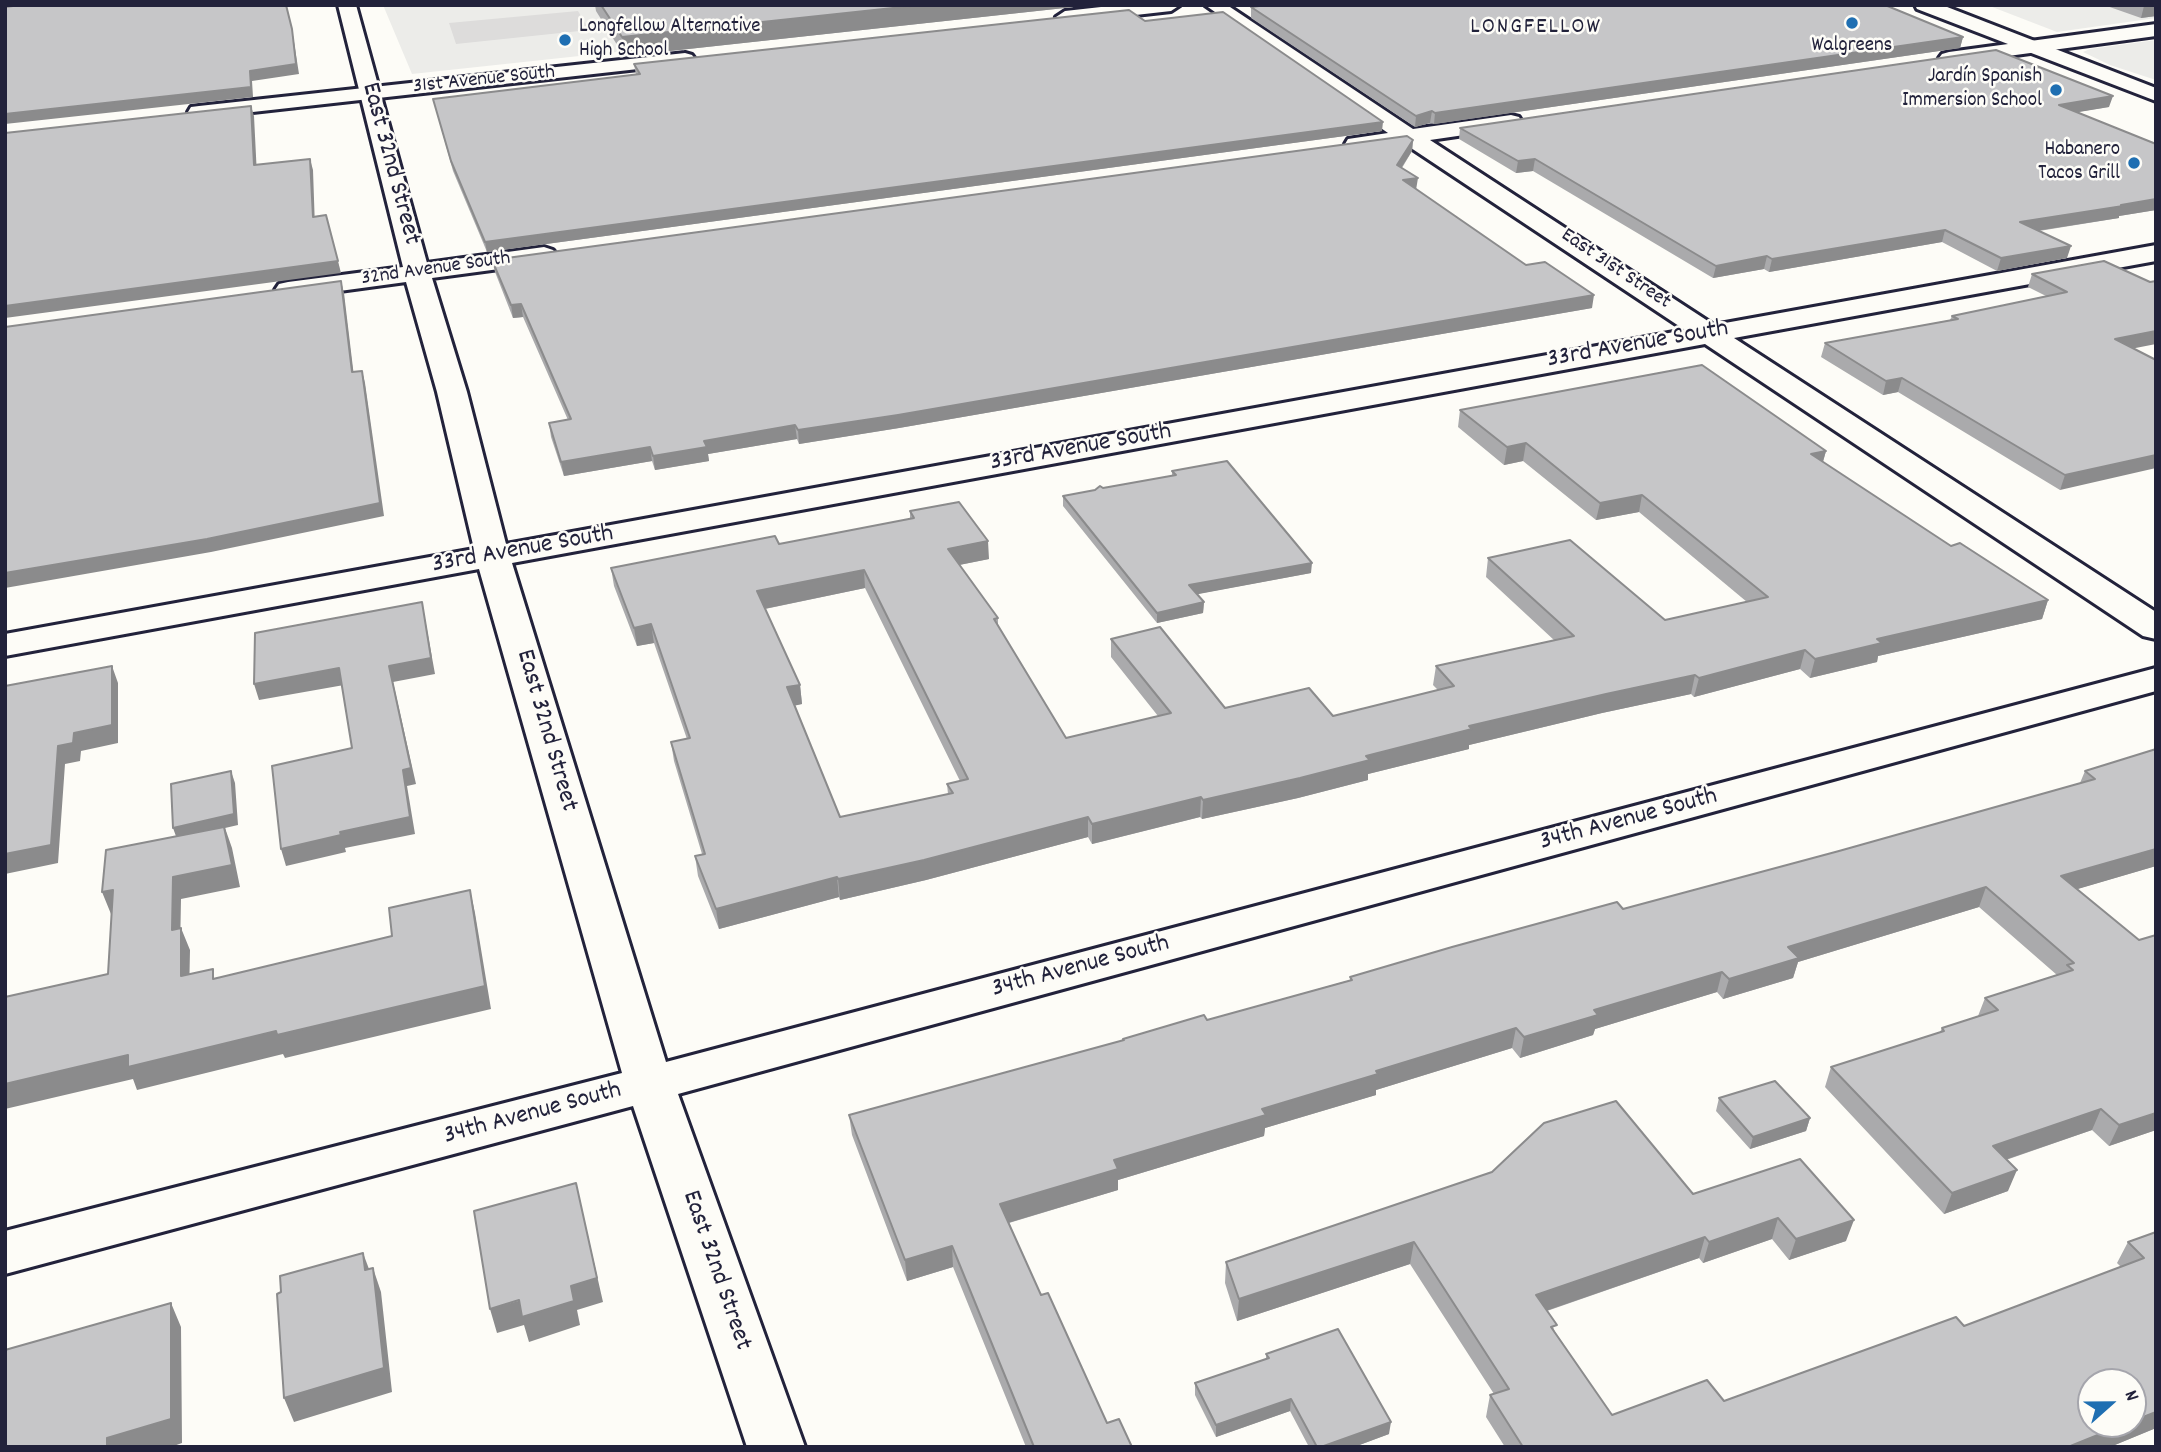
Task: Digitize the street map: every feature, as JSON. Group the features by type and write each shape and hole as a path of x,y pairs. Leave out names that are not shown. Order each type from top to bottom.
{"street":[{"name":"East 32nd Street","path":"347,5 452,392 493,557 636,1043 776,1447"},
{"path":"1048,19 1171,5"},
{"name":"East 31st Street","path":"1214,5 2156,628"},
{"path":"1924,5 2156,95"},
{"path":"1928,61 2156,30"},
{"name":"31st Avenue South","path":"179,115 704,57"},
{"path":"1330,148 1529,119"},
{"name":"32nd Avenue South","path":"260,294 560,253"},
{"name":"33rd Avenue South","path":"5,645 2156,253"},
{"name":"34th Avenue South","path":"5,1253 650,1084 2156,679"}],"shaded area":[{"name":"Longfellow Alternative High School","path":"383,5 1054,5 412,74"},
{"path":"1987,5 2156,5 2156,18 2057,32"},
{"path":"578,11 589,30 456,44 449,23"},
{"path":"2156,40 2156,80 2110,65 2083,52 2090,49"}],"building":[{"path":"286,5 296,64 250,71 251,87 5,114 5,7"},
{"path":"601,5 921,5 622,37"},
{"path":"1885,5 1963,37 1435,113 1432,111 1416,116 1251,7"},
{"path":"1129,10 1145,21 1223,12 1383,122 485,242 451,161 433,99 640,74 634,64"},
{"path":"1996,50 2113,96 2059,105 2156,144 2156,199 2020,222 2071,246 2001,258 1945,230 1716,266 1535,159 1518,161 1460,128"},
{"path":"251,106 254,165 310,159 313,217 326,215 338,261 5,306 5,133"},
{"path":"1407,136 1413,140 1397,165 1418,178 1403,180 1526,265 1545,262 1594,295 898,415 798,430 795,425 704,441 707,447 653,456 650,447 561,462 549,423 571,419 521,304 511,305 492,260"},
{"path":"2104,261 2150,282 2156,281 2156,331 2115,339 2156,360 2156,455 2065,475 1902,378 1886,381 1825,343 1958,319 1952,316 2067,292 2032,274"},
{"path":"341,281 352,372 362,371 380,503 207,539 5,573 5,327"},
{"path":"1702,365 1826,451 1811,454 1951,546 1960,543 2048,600 1877,639 1882,643 1815,659 1805,650 1699,678 1695,675 1606,694 1469,726 1472,729 1366,756 1370,760 1300,778 1203,800 1201,797 1092,824 1088,817 924,860 838,879 837,877 716,909 695,856 705,854 671,742 690,738 651,624 634,628 611,568 775,536 779,544 914,518 910,511 959,502 988,541 948,549 998,618 994,619 1066,738 1171,713 1111,639 1160,627 1225,708 1309,688 1333,716 1454,686 1436,666 1574,636 1488,558 1570,540 1665,620 1768,597 1642,495 1600,503 1526,443 1507,447 1460,410","holes":["864,570 968,779 947,784 953,793 840,817 787,687 800,685 757,591"]},
{"path":"1227,461 1312,563 1189,585 1204,602 1157,613 1063,496 1095,490 1100,486 1103,488 1176,475 1172,471"},
{"path":"422,602 431,658 389,666 411,768 403,770 410,817 340,832 341,835 281,849 272,766 352,748 339,668 254,684 255,633"},
{"path":"112,666 112,725 74,733 73,743 58,746 51,845 5,854 5,686"},
{"path":"2156,749 2156,849 2061,876 2139,940 2156,935 2156,1113 2119,1125 2101,1109 1993,1146 2017,1170 1952,1193 1831,1067 1944,1031 1942,1028 1998,1010 1985,998 2073,970 2067,965 2074,963 1986,887 1788,947 1799,958 1729,979 1722,972 1594,1010 1598,1015 1524,1037 1516,1028 1376,1071 1378,1074 1262,1109 1266,1115 1114,1160 1118,1169 1000,1204 1041,1295 1048,1293 1107,1423 1119,1419 1132,1447 1034,1447 952,1246 905,1260 849,1115 1124,1040 1204,1015 1207,1020 1352,980 1350,977 1617,902 1623,909 1839,851 2095,779 2085,771"},
{"path":"231,771 234,814 173,828 171,784"},
{"path":"224,827 232,865 173,877 172,930 181,928 181,976 213,969 213,979 392,936 389,908 470,890 485,986 277,1035 276,1031 128,1067 128,1055 5,1084 5,997 108,974 113,890 102,892 106,850"},
{"path":"1775,1081 1810,1118 1753,1137 1719,1098"},
{"path":"1616,1101 1693,1194 1800,1159 1854,1220 1796,1239 1778,1218 1709,1242 1705,1237 1536,1295 1557,1325 1551,1327 1612,1415 1707,1380 1724,1401 1956,1317 1964,1326 2144,1258 2128,1242 2156,1232 2156,1412 2147,1416 2147,1368 2077,1368 2077,1438 2090,1438 2068,1447 1523,1447 1490,1395 1509,1389 1414,1242 1239,1299 1226,1262 1492,1172 1544,1123"},
{"path":"576,1183 597,1278 571,1286 574,1301 522,1317 519,1300 490,1309 474,1211"},
{"path":"363,1253 365,1270 373,1268 384,1368 284,1398 277,1294 281,1292 280,1276"},
{"path":"171,1303 171,1419 107,1438 107,1447 5,1447 5,1350"},
{"path":"1338,1329 1391,1422 1317,1447 1291,1399 1216,1425 1195,1383 1269,1358 1266,1354"}],"place":[{"name":"Walgreens","path":"1852,23"},
{"name":"Longfellow Alternative High School","path":"565,40"},
{"name":"Jardín Spanish Immersion School","path":"2056,90"},
{"name":"Habanero Tacos Grill","path":"2134,163"}],"district":[{"name":"LONGFELLOW","path":"1536,29"}]}
